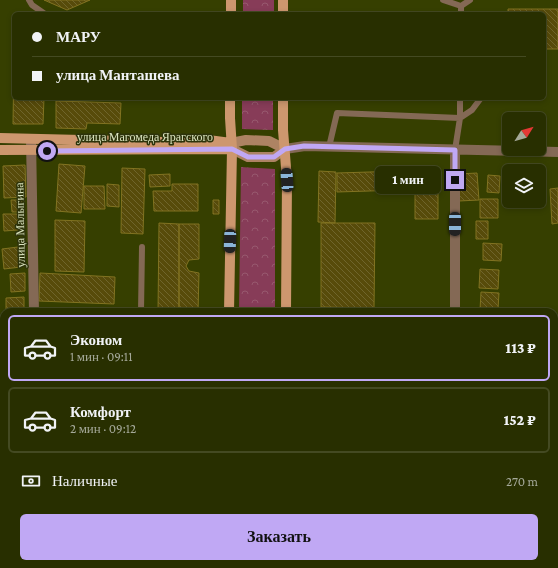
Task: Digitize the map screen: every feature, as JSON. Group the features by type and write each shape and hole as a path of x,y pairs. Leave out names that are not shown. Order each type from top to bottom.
{"main road":[{"path":"231,0 231,12"},
{"path":"283,0 283,12"},
{"path":"229,308 230,100"},
{"path":"283,100 287,180 286,308"},
{"name":"улица Магомеда Ярагского","path":"0,138 163,142 208,140 231,146 248,157 274,157 285,149 269,141 246,140 231,146 32,151 0,150"}],"street":[{"name":"улица Малыгина","path":"32,139 34,308"},
{"name":"улица Магомеда Ярагского","path":"285,149 304,146 558,152"},
{"path":"455,150 455,308"}],"lane":[{"path":"29,0 32,5 42,12"},
{"path":"443,0 461,6"},
{"path":"461,6 470,0"},
{"path":"461,6 461,12"},
{"path":"455,150 460,118 460,100"},
{"path":"329,147 337,113 460,118 472,110 480,100"},
{"path":"141,308 142,247"}],"green space":[{"path":"243,0 274,0 274,12 243,12"},
{"path":"242,100 273,100 273,130 242,129"},
{"path":"241,167 275,169 275,308 239,308"}],"building":[{"path":"44,0 90,0 67,10"},
{"path":"508,9 558,9 558,49 546,49 546,12 508,12"},
{"path":"13,100 44,100 43,124 13,124"},
{"path":"56,101 121,103 120,124 87,123 86,129 56,128"},
{"path":"59,164 85,166 81,213 56,211"},
{"path":"25,165 26,197 4,198 3,166"},
{"path":"122,168 145,169 143,234 121,233"},
{"path":"434,170 434,189 337,192 337,173"},
{"path":"319,171 336,172 335,223 318,222"},
{"path":"477,173 479,200 459,201 458,174"},
{"path":"170,174 170,186 150,187 149,175"},
{"path":"488,175 500,176 499,193 487,192"},
{"path":"107,184 119,185 119,207 107,206"},
{"path":"172,184 198,184 198,211 154,211 153,191 172,191"},
{"path":"84,186 104,186 105,209 84,209"},
{"path":"558,188 558,223 552,224 550,189"},
{"path":"415,190 438,190 438,219 415,219"},
{"path":"480,199 498,199 498,218 480,218"},
{"path":"11,200 24,200 24,212 12,212"},
{"path":"213,200 219,200 219,214 213,214"},
{"path":"3,214 18,214 18,230 4,231"},
{"path":"55,220 85,221 84,272 55,271"},
{"path":"476,221 488,221 488,239 476,239"},
{"path":"159,223 179,224 179,308 158,308"},
{"path":"321,223 375,223 374,308 321,307"},
{"path":"179,224 199,224 199,259 189,260 186,266 189,271 199,273 198,308 179,308"},
{"path":"483,243 502,244 501,261 483,260"},
{"path":"18,247 21,267 4,269 2,249"},
{"path":"480,269 499,270 498,289 479,288"},
{"path":"25,273 25,291 11,292 10,274"},
{"path":"40,273 115,277 114,304 39,301"},
{"path":"481,292 499,293 498,308 480,308"},
{"path":"24,297 24,308 6,308 6,298"}],"route":[{"path":"47,151 232,149 248,157 274,157 285,149 304,146 455,150 455,180"}]}
